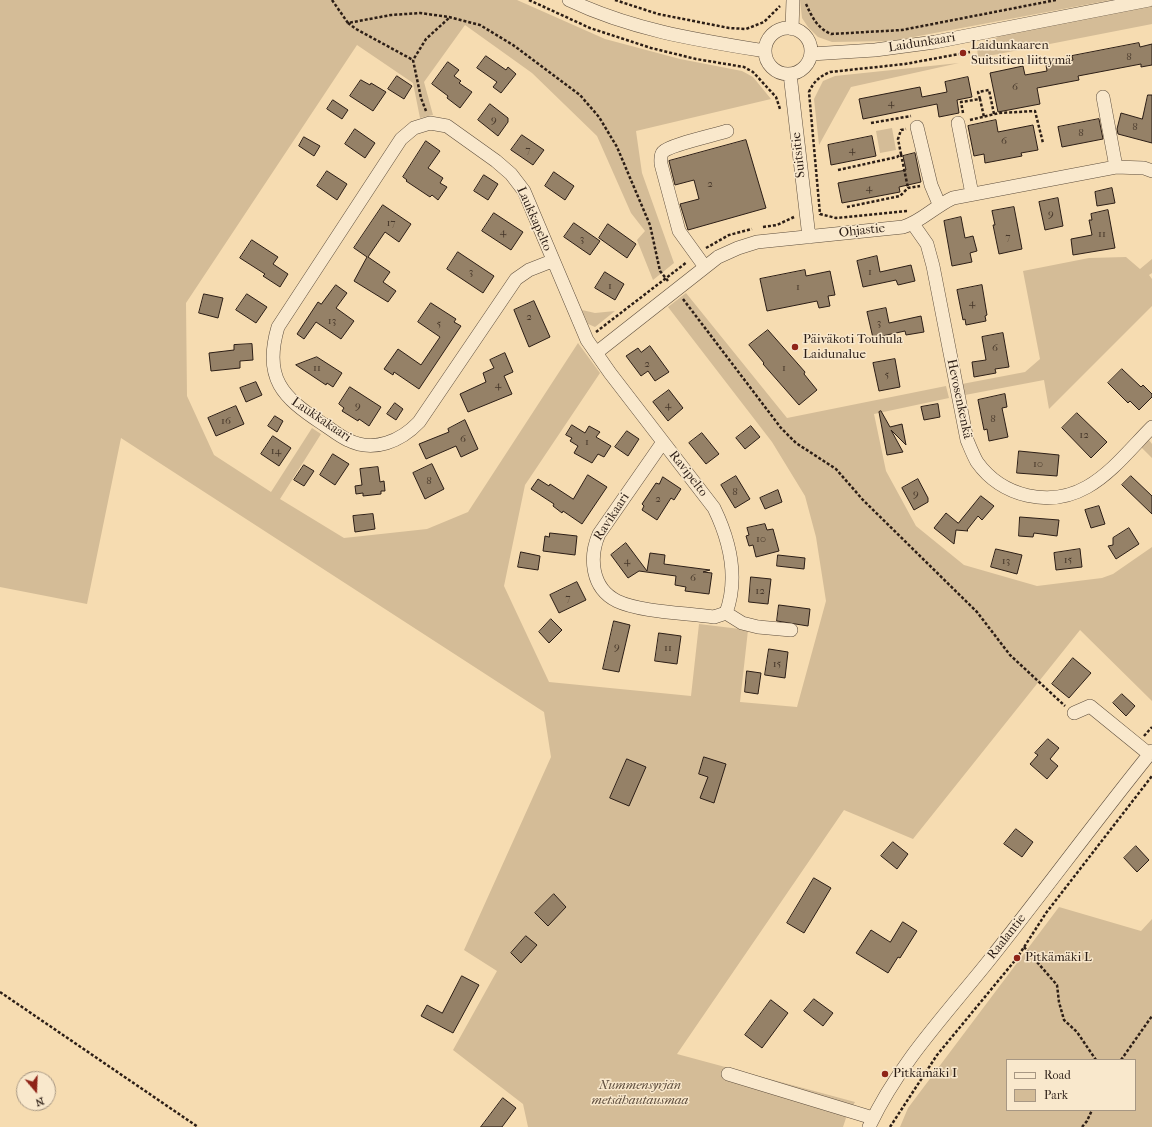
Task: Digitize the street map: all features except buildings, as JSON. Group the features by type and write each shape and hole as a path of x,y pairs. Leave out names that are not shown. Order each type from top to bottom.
{"street":[{"path":"569,0 614,19 676,36 765,51"},
{"name":"Laidunkaari","path":"811,54 875,50 935,42 1149,0"},
{"path":"792,29 793,1"},
{"path":"792,29 804,35 811,47 811,54 810,60 802,70 790,74 776,70 770,65 765,51 766,45 774,34 779,30 792,29"},
{"name":"Suitsitie","path":"790,74 809,237"},
{"path":"1103,97 1116,167"},
{"path":"962,122 972,194"},
{"name":"Laukkakaari","path":"430,123 414,128 401,139 278,327 273,344 272,358 281,388 290,400 303,411 348,440 364,445 378,445 394,442 408,434 419,422 516,279 529,270 552,261"},
{"name":"Laukkapelto","path":"430,123 448,126 493,158 511,174 524,191 581,329 596,353"},
{"path":"917,126 931,185 939,204"},
{"path":"705,267 679,231 660,164 660,157 664,151 672,147 727,131"},
{"name":"Ohjastie","path":"596,353 718,257 738,248 757,242 903,227 913,224 939,204 954,198 1116,167 1144,168 1152,171"},
{"name":"Hevosenkenkä","path":"913,224 927,244 933,266 967,440 976,461 990,477 1006,488 1021,494 1038,498 1053,498 1071,494 1088,487 1102,477 1152,427"},
{"name":"Ravipelto","path":"596,353 714,508 724,529 731,555 733,578 730,600 726,613"},
{"name":"Ravikaari","path":"663,442 599,534 594,544 592,560 594,574 602,588 615,600 630,606 714,617 726,613"},
{"path":"726,613 742,623 758,627 791,630"},
{"path":"1074,713 1090,706 1151,752"},
{"name":"Raalantie","path":"871,1123 909,1061 935,1026 991,958 1151,752"},
{"path":"728,1074 871,1123"}],"path":[{"path":"332,0 348,23 356,29 413,60"},
{"path":"615,0 658,14 746,29 764,22 783,3 793,1 806,4 817,25 822,30 831,34 902,30 1056,0"},
{"path":"348,23 391,15 420,13 449,17 480,24 513,45 580,95 599,117 617,147 650,225 660,272 676,289 781,428 796,443 836,469 863,500 977,612 1010,655 1074,713"},
{"path":"430,123 421,98 413,60 426,39 449,17"},
{"path":"830,72 905,64 970,52"},
{"path":"744,67 753,72 776,96 783,116"},
{"path":"984,117 978,92 989,90 994,114"},
{"path":"980,99 961,102 962,122 994,114 1036,111 1043,144"},
{"path":"871,123 915,115 917,126 901,130 898,139 908,188"},
{"path":"838,170 897,157 901,154"},
{"path":"847,207 900,196 908,188 931,185"},
{"path":"794,211 794,216"},
{"path":"890,1127 937,1055 1024,947 1046,913 1152,776"},
{"path":"1024,947 1057,985 1059,1002 1064,1020 1077,1032 1095,1059"},
{"path":"0,992 198,1127"},
{"path":"1122,1059 1152,1016"},
{"path":"1082,1127 1087,1121 1092,1111"}],"green space":[{"name":"Nummensyrjän metsähautausmaa","path":"0,0 517,0 605,39 680,59 742,71 753,77 771,99 636,131 642,173 674,263 653,280 637,240 645,231 631,213 597,136 532,73 465,25 424,82 433,115 420,118 413,83 357,45 186,303 187,396 214,455 271,492 312,428 321,434 280,499 344,538 427,529 468,512 578,343 600,373 525,485 504,586 549,682 691,696 699,624 748,630 740,702 797,707 826,601 816,537 805,496 772,442 668,307 686,293 787,418 946,386 949,398 874,414 886,471 916,526 964,565 1037,586 1102,578 1113,574 1152,547 1152,701 1080,630 913,839 844,810 677,1054 855,1102 843,1127 528,1127 523,1104 453,1050 497,971 464,950 551,757 544,712 121,438 87,604 0,587"},
{"path":"800,0 1111,0 892,41 832,42 818,37 808,27 802,18"},
{"path":"1152,6 1152,24 978,58 977,47 1006,33"},
{"path":"959,63 851,87 819,145 814,99 823,81 835,76"},
{"path":"892,128 896,150 880,153 876,131"},
{"path":"1126,257 1140,269 1152,259 1152,273 1149,275 1152,279 1152,306 1049,409 1044,380 965,395 962,384 1025,372 1040,359 1023,271 1089,258"},
{"path":"582,310 595,313 615,311 595,327 588,324"},
{"path":"1149,440 1152,444 1152,458 1141,447"},
{"path":"1059,907 1141,931 1152,919 1152,1127 900,1127 908,1108"}],"place":[{"name":"Laidunkaaren Suitsitien liittymä","path":"963,53"},
{"name":"Päiväkoti Touhula Laidunalue","path":"795,347"},
{"name":"Pitkämäki L","path":"1017,958"},
{"name":"Pitkämäki I","path":"885,1074"}]}
